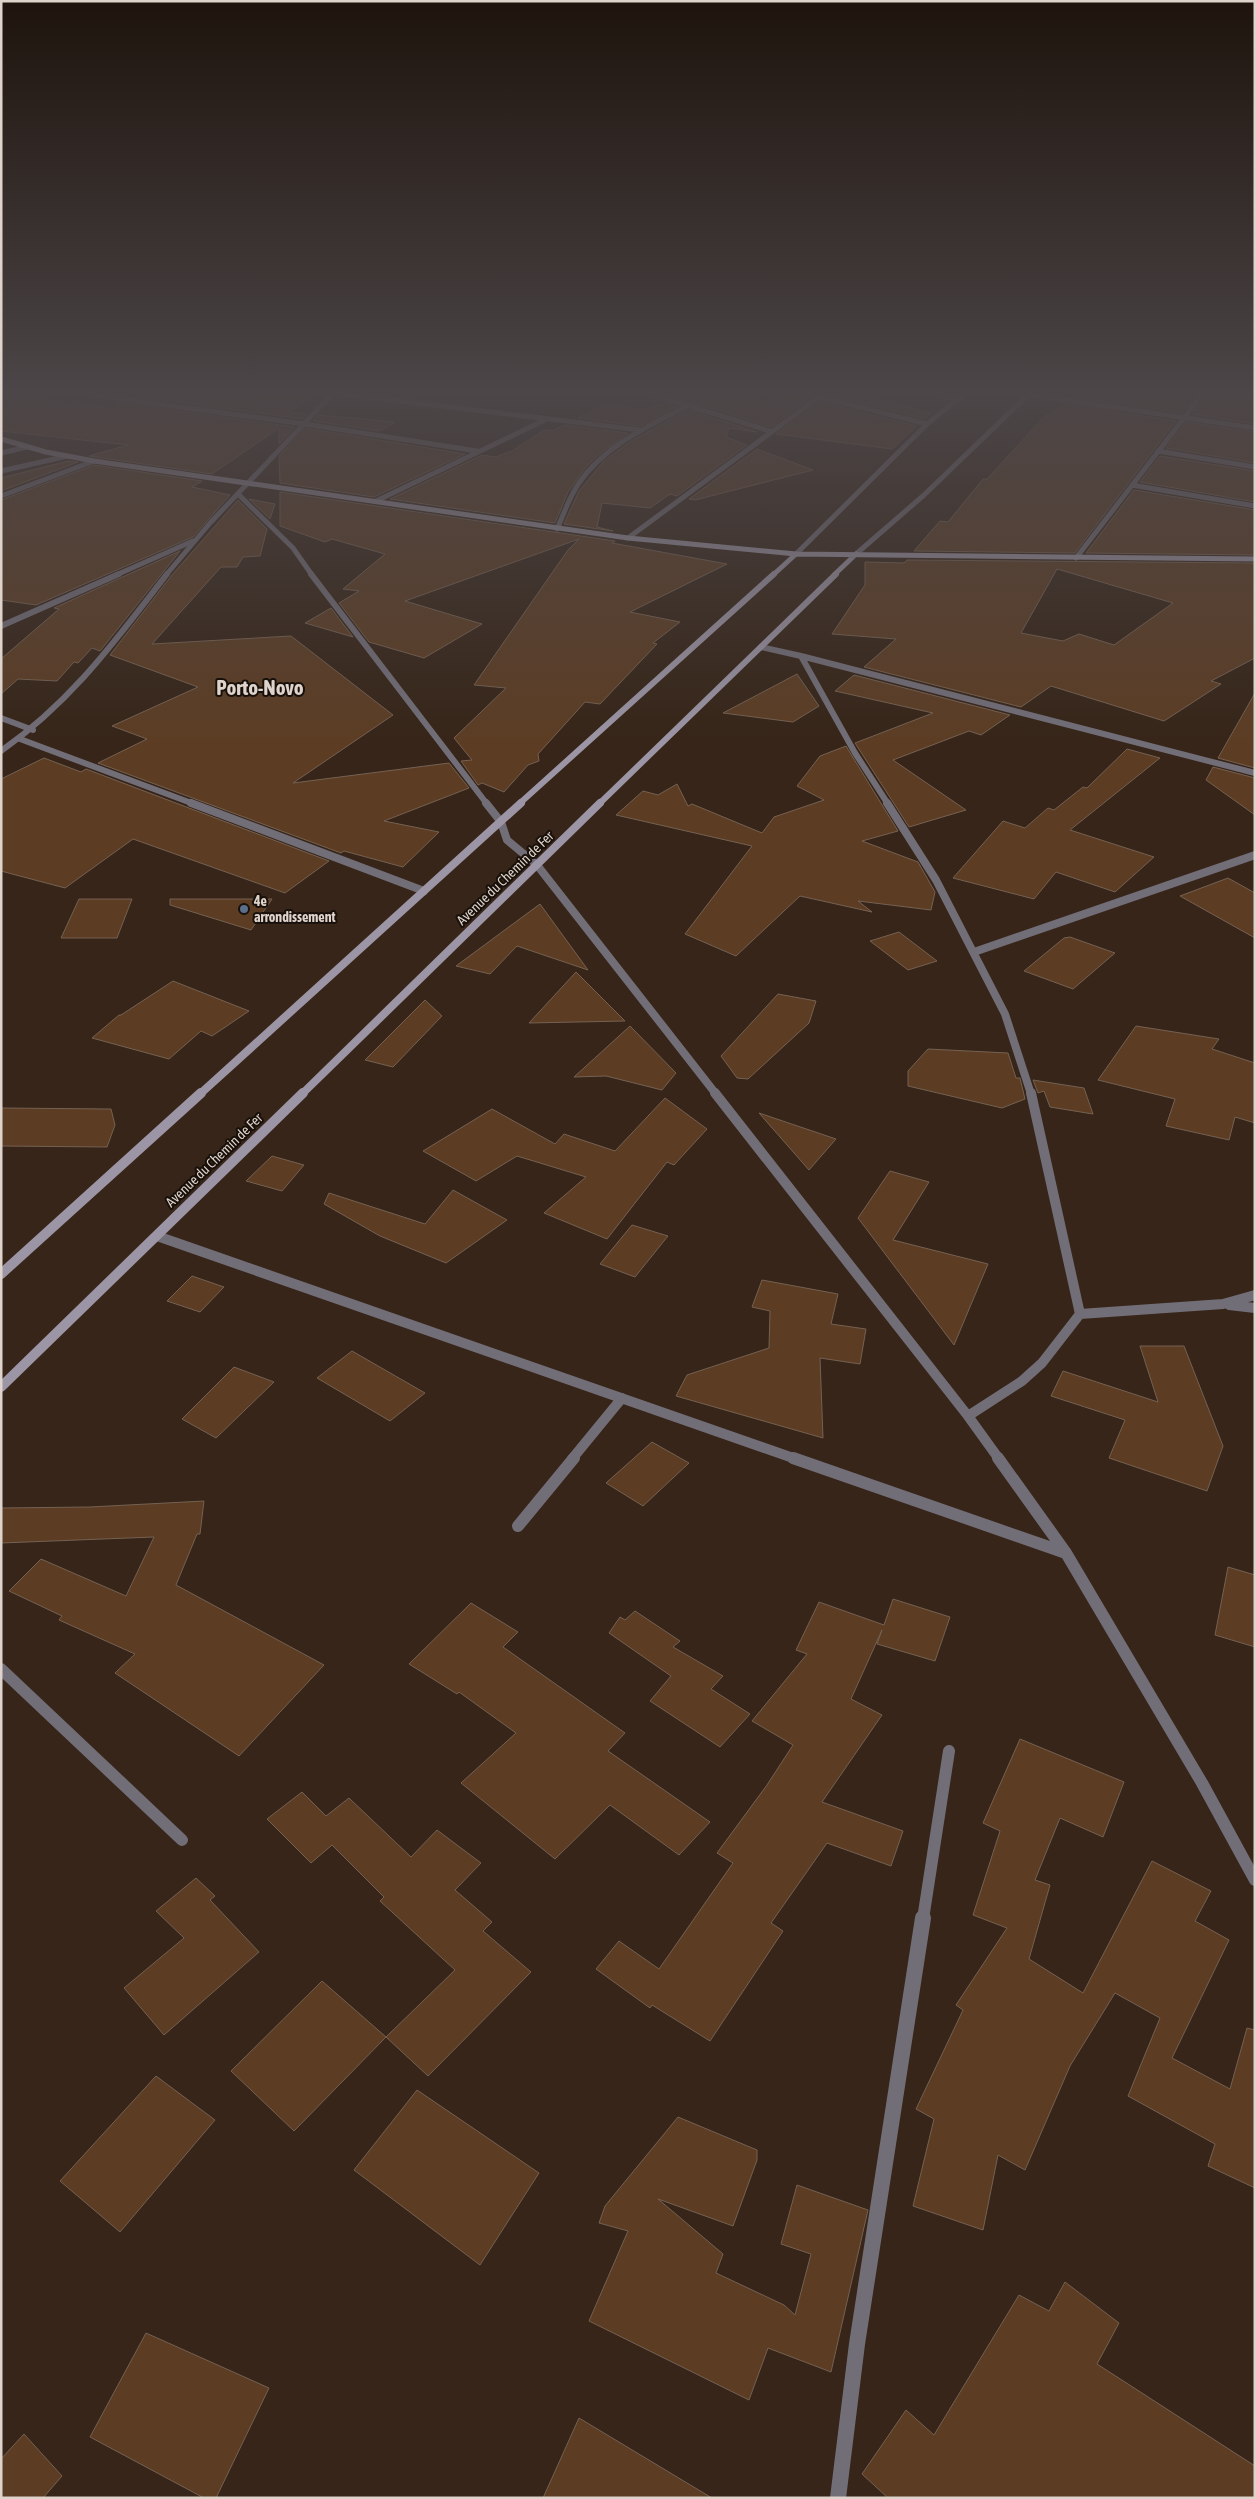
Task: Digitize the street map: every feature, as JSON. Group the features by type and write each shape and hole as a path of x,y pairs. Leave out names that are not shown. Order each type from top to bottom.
{"main road":[{"path":"427,509 628,538 796,554 1255,559"},
{"path":"1,1274 796,554"},
{"name":"Avenue du Chemin de Fer","path":"1,1386 856,554"}],"street":[{"path":"1,751 33,730 95,666 193,542 224,509"},
{"path":"253,509 292,548 327,597 501,822 507,840 537,865 968,1416 1066,1553 1202,1783 1255,1880"},
{"path":"557,528 566,509"},
{"path":"628,538 667,509"},
{"path":"796,554 842,509"},
{"name":"Avenue du Chemin de Fer","path":"856,554 908,509"},
{"path":"1076,558 1114,509"},
{"path":"1,626 193,542"},
{"path":"761,647 1255,773"},
{"path":"800,656 855,753 923,857 1005,1014 1036,1109 1080,1314"},
{"path":"1,718 33,730"},
{"path":"20,739 424,891"},
{"path":"974,952 1255,855"},
{"path":"156,1236 1066,1553"},
{"path":"1223,1304 1255,1295"},
{"path":"968,1416 1022,1382 1042,1363 1080,1314 1223,1304 1255,1308"},
{"path":"518,1526 622,1398"},
{"path":"1,1669 182,1840"},
{"path":"838,2498 856,2344 949,1751"}],"building":[{"path":"1,509 218,509 193,537 36,605 1,600"},
{"path":"230,509 247,509 267,529 260,556 243,557 237,567 221,567 152,644 291,636 393,715 293,783 449,763 469,788 384,821 439,832 403,867 344,851 341,853 98,763 147,739 112,726 198,687 110,655 172,575"},
{"path":"259,509 273,509 270,519"},
{"path":"280,509 394,509 615,541 612,543 727,564 630,612 680,622 653,643 657,644 600,704 585,702 538,754 539,761 528,765 504,792 482,783 478,785 461,761 472,760 454,738 506,688 474,685 568,550 579,539 405,601 482,624 424,658 369,642 339,603 359,591 343,589 385,554 332,539 325,542 280,526"},
{"path":"456,509 561,509 555,523"},
{"path":"571,509 601,509 597,527 613,531 564,524"},
{"path":"959,509 1109,509 1075,553 914,551 940,521 948,522"},
{"path":"1120,509 1255,510 1255,555 1086,553"},
{"path":"180,551 100,651 92,648 78,663 74,662 57,681 18,679 1,694 1,659 59,609 54,608"},
{"path":"907,560 1255,563 1255,658 1211,681 1221,684 1164,721 1051,686 1021,707 864,667 896,639 832,634 865,585 865,562 904,563","holes":["1057,569 1173,603 1114,645 1079,634 1063,641 1021,633"]},
{"path":"331,608 353,637 305,623"},
{"path":"797,674 819,706 793,722 723,713"},
{"path":"854,675 1010,715 981,735 969,731 893,760 966,810 909,827 855,743 933,713 835,691"},
{"path":"1255,693 1255,768 1218,758"},
{"path":"846,746 898,831 862,841 918,862 935,892 931,910 858,901 872,912 800,896 736,956 685,934 752,846 616,815 643,791 658,795 677,784 688,806 692,804 762,833 774,817 824,800 797,786 820,756"},
{"path":"1127,749 1160,758 1070,830 1154,857 1115,892 1056,872 1034,899 953,878 1003,821 1025,828 1048,808 1054,810 1083,787 1087,788"},
{"path":"44,758 81,772 86,769 329,861 285,893 133,839 65,888 1,871 1,779"},
{"path":"1213,767 1255,778 1255,815 1206,780"},
{"path":"1228,878 1255,893 1255,938 1180,896"},
{"path":"79,899 132,899 117,938 61,938"},
{"path":"170,899 272,899 251,930 170,905"},
{"path":"540,904 588,970 517,946 490,974 456,966"},
{"path":"899,932 937,961 908,970 870,941"},
{"path":"1070,937 1115,953 1073,989 1024,971 1064,938"},
{"path":"576,972 625,1021 529,1023"},
{"path":"173,981 249,1011 212,1036 201,1031 169,1059 92,1038 119,1015"},
{"path":"778,994 816,1001 809,1023 748,1079 737,1078 721,1056"},
{"path":"425,1000 442,1016 393,1067 365,1060"},
{"path":"630,1026 676,1073 662,1090 606,1076 574,1077"},
{"path":"1136,1026 1219,1039 1212,1049 1255,1063 1255,1123 1235,1117 1229,1140 1166,1126 1175,1099 1098,1080"},
{"path":"928,1049 1008,1053 1016,1078 1020,1078 1025,1099 1002,1108 908,1086 908,1071"},
{"path":"1033,1080 1084,1088 1093,1114 1050,1107 1044,1091 1038,1093"},
{"path":"665,1098 707,1129 674,1165 667,1162 607,1239 544,1213 586,1177 517,1156 476,1181 423,1151 492,1109 555,1144 564,1134 615,1151"},
{"path":"1,1108 111,1109 115,1125 107,1147 1,1146"},
{"path":"759,1113 836,1139 809,1170"},
{"path":"272,1156 304,1165 282,1191 246,1181"},
{"path":"890,1171 929,1182 893,1240 988,1264 954,1345 858,1218"},
{"path":"453,1190 507,1220 446,1263 380,1236 324,1204 329,1193 425,1224"},
{"path":"632,1225 668,1236 635,1277 600,1264"},
{"path":"192,1276 224,1287 200,1312 167,1301"},
{"path":"762,1280 838,1294 831,1324 866,1329 860,1364 820,1358 823,1438 676,1396 687,1375 769,1348 770,1311 752,1307"},
{"path":"1140,1346 1184,1346 1223,1446 1207,1491 1109,1458 1125,1420 1051,1396 1063,1371 1158,1402"},
{"path":"352,1351 425,1393 390,1421 317,1378"},
{"path":"234,1367 274,1382 216,1438 182,1419"},
{"path":"652,1442 689,1463 643,1506 606,1483"},
{"path":"204,1501 200,1534 197,1534 176,1585 324,1665 239,1756 115,1673 135,1654 59,1620 62,1616 9,1591 41,1559 126,1596 154,1537 1,1543 1,1508 90,1507"},
{"path":"1228,1567 1255,1575 1255,1647 1215,1635"},
{"path":"893,1599 950,1617 935,1661 877,1644 882,1630 851,1699 882,1715 822,1802 903,1831 891,1866 827,1843 771,1923 783,1931 710,2041 652,2005 650,2008 596,1969 619,1941 659,1969 733,1863 717,1853 767,1785 793,1745 752,1721 807,1654 796,1650 819,1602 884,1625"},
{"path":"471,1603 518,1632 503,1647 625,1733 608,1751 710,1822 679,1855 610,1805 555,1859 461,1783 516,1733 459,1692 457,1694 409,1664"},
{"path":"635,1611 680,1641 673,1647 723,1676 711,1689 750,1714 720,1747 650,1701 671,1676 609,1633 620,1617 625,1620"},
{"path":"1020,1739 1124,1782 1103,1837 1060,1818 1035,1880 1050,1885 1029,1959 1083,1993 1152,1861 1211,1891 1195,1921 1229,1940 1172,2058 1230,2089 1247,2028 1255,2030 1255,2188 1208,2166 1215,2144 1128,2096 1160,2018 1115,1993 1070,2066 1025,2170 998,2155 983,2230 913,2206 934,2119 916,2109 963,2010 956,2005 1007,1928 973,1915 1000,1831 983,1823"},
{"path":"302,1792 326,1816 349,1798 411,1857 437,1830 481,1863 455,1890 492,1922 483,1931 531,1972 428,2076 386,2037 455,1970 380,1901 384,1897 332,1845 311,1863 267,1819"},
{"path":"196,1878 215,1896 210,1900 259,1952 164,2035 124,1988 184,1938 156,1911"},
{"path":"322,1981 386,2037 294,2131 231,2071"},
{"path":"156,2076 215,2120 120,2232 60,2181"},
{"path":"417,2090 539,2173 480,2265 354,2170"},
{"path":"678,2117 757,2150 757,2160 733,2226 658,2199 723,2254 716,2273 784,2305 795,2315 811,2254 781,2244 797,2185 868,2210 831,2372 768,2348 749,2400 589,2321 628,2231 599,2223 605,2206"},
{"path":"1065,2282 1119,2323 1097,2364 1255,2466 1255,2498 888,2498 862,2474 906,2410 934,2435 1019,2295 1049,2311"},
{"path":"146,2333 269,2388 216,2498 204,2498 90,2437"},
{"path":"579,2418 712,2498 543,2498"},
{"path":"24,2434 62,2476 43,2498 1,2498 1,2459"}],"place":[{"name":"4e arrondissement","path":"244,909"}],"district":[{"name":"Porto-Novo","path":"260,688"}]}
